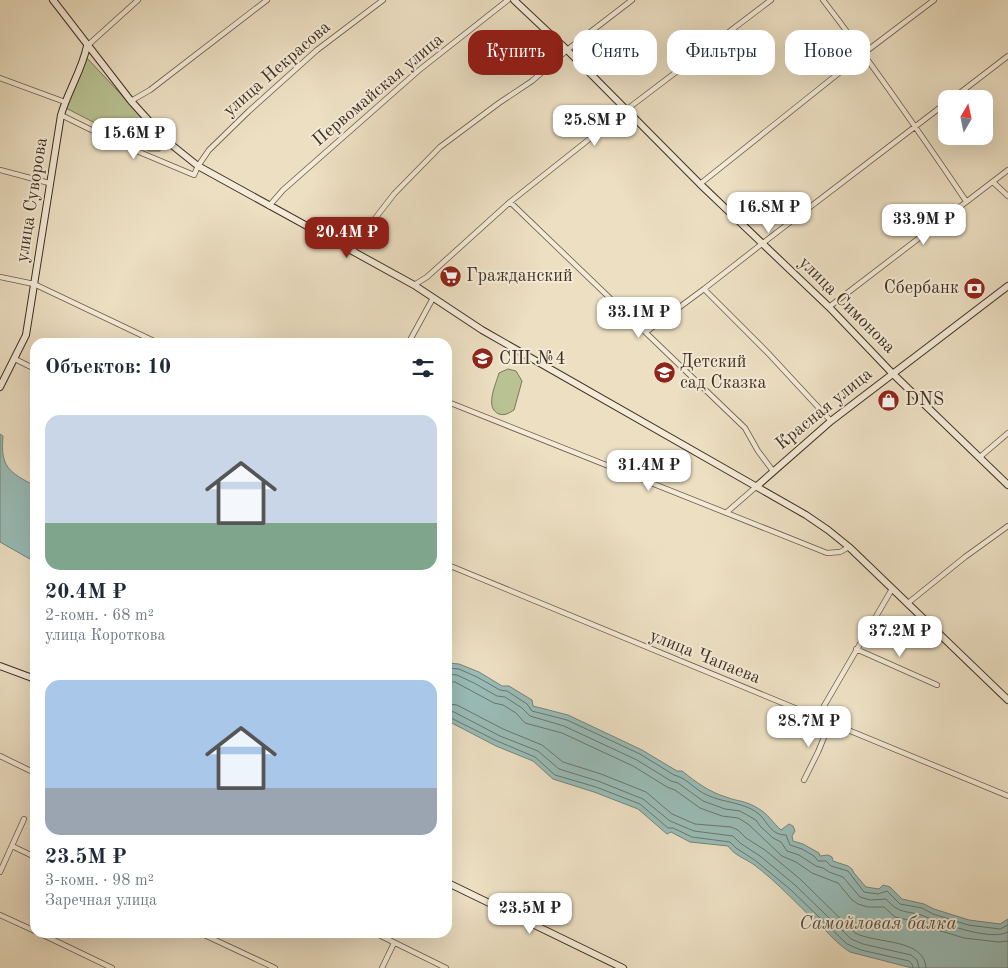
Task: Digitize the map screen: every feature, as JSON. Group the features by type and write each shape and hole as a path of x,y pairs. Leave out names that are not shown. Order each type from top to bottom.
{"street":[{"path":"53,0 131,101 168,142 198,166 414,285 482,330 806,515 849,547 1008,700"},
{"path":"87,46 138,0"},
{"path":"131,101 150,90 268,0"},
{"name":"улица Некрасова","path":"198,166 208,150 294,69 383,0"},
{"name":"Первомайская улица","path":"269,206 283,190 418,71 508,0"},
{"name":"улица Симонова","path":"514,0 1008,485"},
{"path":"353,251 360,238 394,194 440,147 532,81 567,50 632,0"},
{"path":"414,285 427,277 510,202 626,110 771,0"},
{"path":"823,0 846,30"},
{"path":"870,48 934,0"},
{"name":"улица Суворова","path":"0,387 26,335 48,182 60,115 64,102 83,64 87,46"},
{"path":"964,90 1008,56"},
{"path":"870,61 966,201"},
{"path":"700,184 836,75"},
{"path":"0,78 64,102"},
{"path":"646,332 704,290 938,109"},
{"path":"60,115 194,175 198,166"},
{"path":"0,170 48,182"},
{"path":"829,308 1008,170"},
{"path":"993,182 1008,196"},
{"path":"510,202 745,428 758,451 773,471"},
{"path":"0,277 34,284 148,338"},
{"name":"Красная улица","path":"757,486 831,421 1008,286"},
{"path":"704,290 768,353 831,421"},
{"path":"411,338 433,298"},
{"path":"15,359 30,366"},
{"path":"452,404 727,512 827,554 840,552 849,547"},
{"path":"980,457 1008,433"},
{"path":"727,512 757,486"},
{"path":"908,603 1008,526"},
{"name":"улица Чапаева","path":"452,568 1008,796"},
{"path":"817,718 892,589"},
{"path":"856,649 937,685"},
{"path":"0,666 30,677"},
{"path":"804,780 830,723"},
{"path":"0,756 30,771"},
{"path":"0,872 24,819"},
{"path":"12,846 30,855"},
{"path":"452,885 623,968"},
{"path":"0,915 30,929"},
{"path":"49,938 112,968"},
{"path":"211,938 275,968"},
{"path":"384,938 446,968"},
{"path":"382,968 394,943"}],"green space":[{"path":"86,57 163,139 160,151 149,151 66,108"},
{"path":"508,369 516,371 522,381 514,410 501,415 492,407 492,395 499,373"}],"water":[{"path":"0,434 3,436 3,455 8,467 19,477 30,483 30,559 0,542"},
{"name":"Самойловая балка","path":"452,663 459,664 479,672 502,686 509,686 532,700 533,706 568,715 642,750 677,771 682,771 714,792 754,806 765,813 781,830 789,824 793,826 795,831 792,836 793,841 803,844 819,853 820,856 828,855 832,857 833,861 848,866 866,887 879,889 883,885 890,887 902,899 924,904 969,920 1000,924 1008,919 1008,968 912,968 850,952 836,941 772,879 736,854 728,846 690,842 671,832 667,834 638,809 553,779 533,761 496,746 452,723"}],"place":[{"name":"Гражданский","path":"450,276"},
{"name":"Сбербанк","path":"975,288"},
{"name":"СШ №4","path":"483,359"},
{"name":"Детский сад Сказка","path":"664,372"},
{"name":"DNS","path":"889,400"}]}
